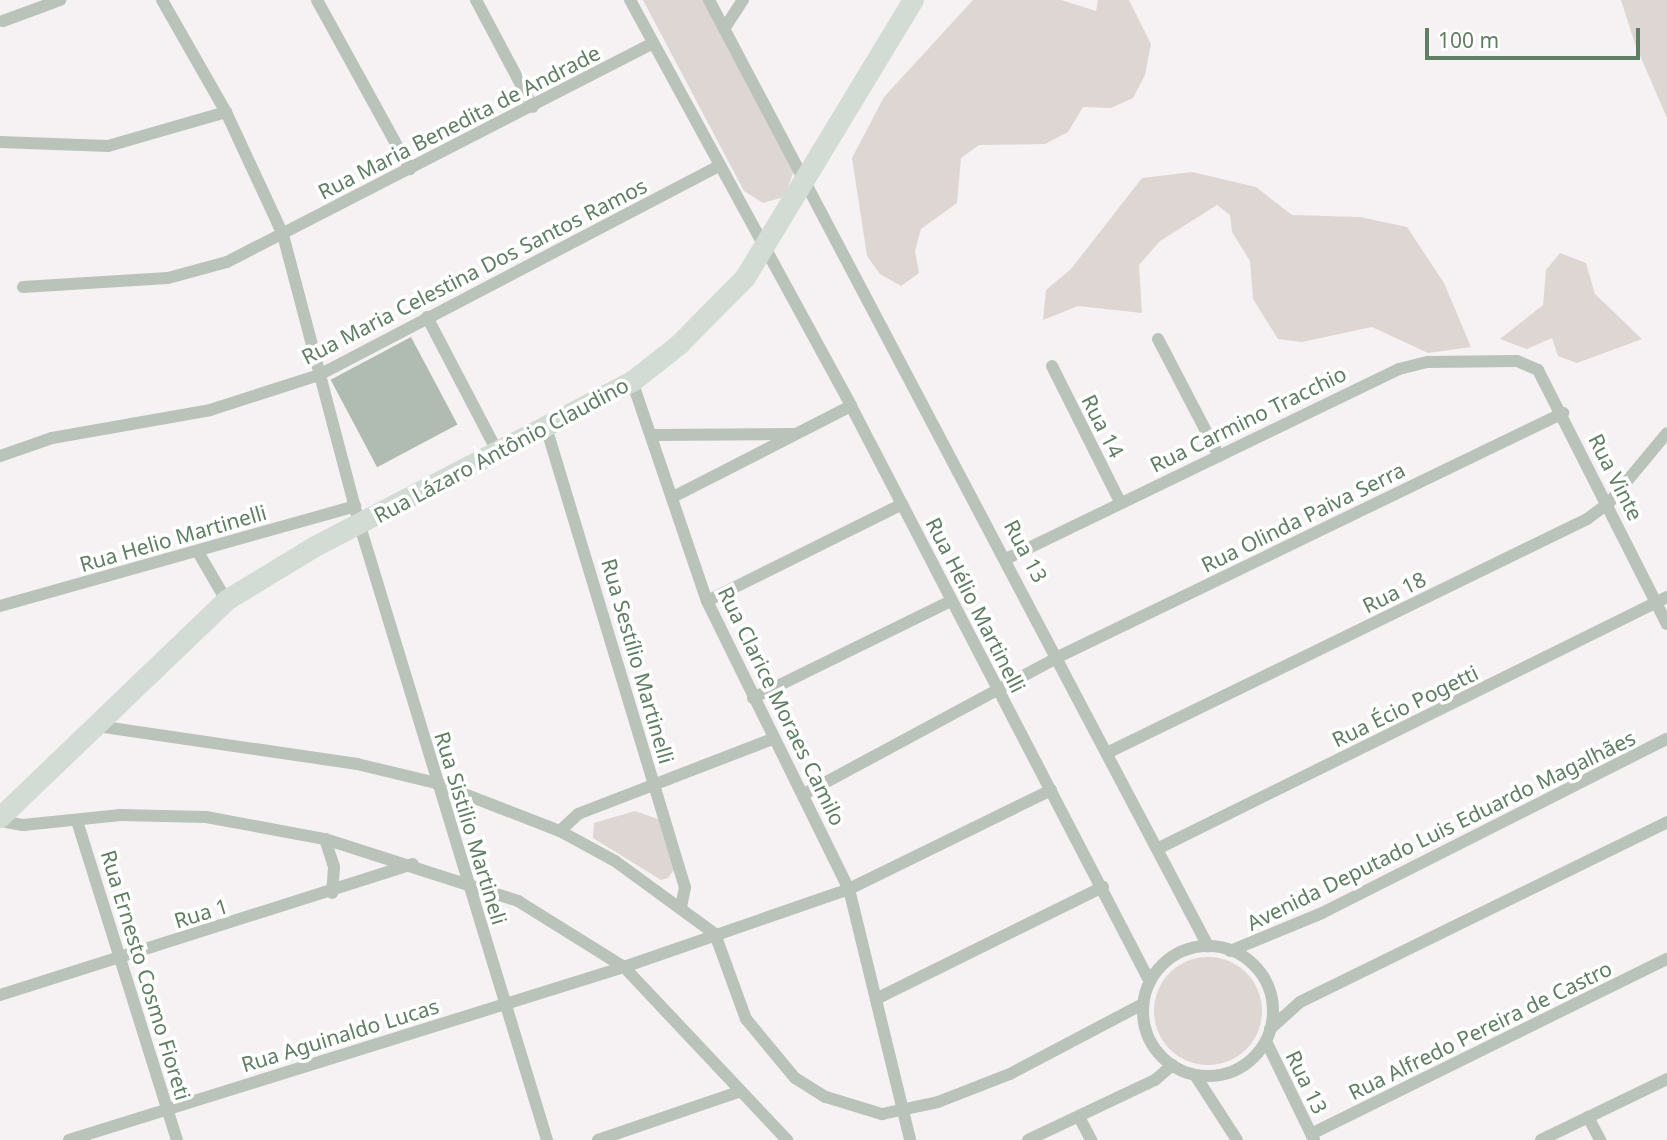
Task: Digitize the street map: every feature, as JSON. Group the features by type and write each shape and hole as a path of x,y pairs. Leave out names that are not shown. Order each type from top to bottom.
{"main road":[{"name":"Rua Lázaro Antônio Claudino","path":"0,819 226,600 357,516 498,453 632,381 716,309 764,246 913,0"}],"street":[{"path":"3,21 60,0"},
{"name":"Rua Sistilio Martineli","path":"162,0 226,112 283,235 357,516 465,880 507,1003 547,1140"},
{"path":"317,0 410,169"},
{"path":"476,0 533,107"},
{"name":"Rua Hélio Martinelli","path":"630,0 717,167 852,406 1150,982"},
{"name":"Rua 13","path":"709,0 1111,751 1208,946"},
{"path":"724,29 743,0"},
{"name":"Rua Maria Benedita de Andrade","path":"23,286 168,278 228,262 653,43"},
{"path":"0,142 108,146 226,112"},
{"name":"Rua Maria Celestina Dos Santos Ramos","path":"0,456 52,438 209,410 319,375 717,167"},
{"path":"427,317 498,453"},
{"path":"1158,339 1219,456"},
{"name":"Rua Carmino Tracchio","path":"1009,558 1399,369 1428,362 1517,361"},
{"name":"Rua Vinte","path":"1517,361 1538,370 1563,413 1608,504 1662,601 1667,624"},
{"name":"Rua 14","path":"1052,366 1120,502"},
{"name":"Rua Clarice Moraes Camilo","path":"632,381 653,435 707,601 772,739 804,794 849,889 878,998 910,1140"},
{"path":"673,497 852,406"},
{"name":"Rua Olinda Paiva Serra","path":"804,794 999,692 1060,656 1563,413"},
{"name":"Rua Sestílio Martinelli","path":"546,427 685,887 681,907"},
{"name":"Rua 18","path":"1111,751 1608,504 1667,433"},
{"path":"653,435 798,434"},
{"path":"707,601 902,503"},
{"name":"Rua Helio Martinelli","path":"0,606 198,552 357,516"},
{"path":"198,552 226,600"},
{"path":"753,698 951,601"},
{"name":"Rua Écio Pogetti","path":"1159,848 1662,601"},
{"path":"97,726 291,750 436,783 560,831 681,907 715,934 746,1019 794,1078 826,1097 882,1114 904,1110 1010,1074 1143,1004"},
{"path":"560,831 578,814 772,739"},
{"name":"Avenida Deputado Luis Eduardo Magalhães","path":"1230,951 1322,913 1667,739"},
{"path":"624,967 849,889 1051,790"},
{"path":"0,819 77,821 206,817 325,839 465,880 518,901 624,967 787,1140"},
{"name":"Rua Ernesto Cosmo Fioreti","path":"77,821 177,1140"},
{"path":"1268,1035 1265,982 1230,951 1208,946 1173,957 1150,982 1143,1004 1149,1038 1172,1065 1195,1075 1231,1072 1268,1035 1300,1002 1667,822"},
{"path":"325,839 334,867 332,893"},
{"name":"Rua 1","path":"0,995 332,893 413,864"},
{"path":"878,998 1102,887"},
{"name":"Rua Alfredo Pereira de Castro","path":"1312,1137 1667,960"},
{"name":"Rua Aguinaldo Lucas","path":"69,1140 624,967"},
{"name":"Rua 13","path":"1268,1035 1312,1137"},
{"path":"1028,1140 1079,1117 1172,1065"},
{"path":"1195,1075 1237,1140"},
{"path":"1541,1140 1667,1079"},
{"path":"598,1140 741,1091"},
{"path":"1079,1117 1091,1140"},
{"path":"1588,1117 1600,1140"}],"shaded area":[{"path":"643,0 703,0 794,171 784,197 763,203 744,191"},
{"path":"973,0 1061,0 1096,11 1098,0 1129,0 1151,44 1145,75 1133,98 1111,108 1083,107 1068,132 1045,144 979,145 961,158 957,203 921,229 915,251 919,273 901,286 880,274 867,256 852,158 884,97"},
{"path":"1621,0 1667,0 1667,118 1635,44"},
{"path":"1192,172 1256,187 1292,215 1360,217 1407,227 1444,283 1471,347 1428,353 1372,327 1302,342 1278,339 1253,299 1250,261 1232,232 1230,215 1217,205 1160,241 1139,265 1142,313 1078,306 1043,320 1046,290 1071,269 1142,178"},
{"path":"1560,253 1586,263 1595,294 1642,339 1577,363 1558,356 1552,338 1527,349 1500,339 1543,305 1546,270"},
{"path":"635,811 658,819 674,870 668,878 661,880 593,838 594,823"},
{"path":"1208,957 1229,961 1246,973 1258,990 1262,1011 1258,1032 1246,1049 1229,1061 1208,1065 1187,1061 1170,1049 1158,1032 1154,1011 1158,990 1170,973 1187,961"}],"building":[{"path":"411,337 457,424 377,467 331,380"}]}
